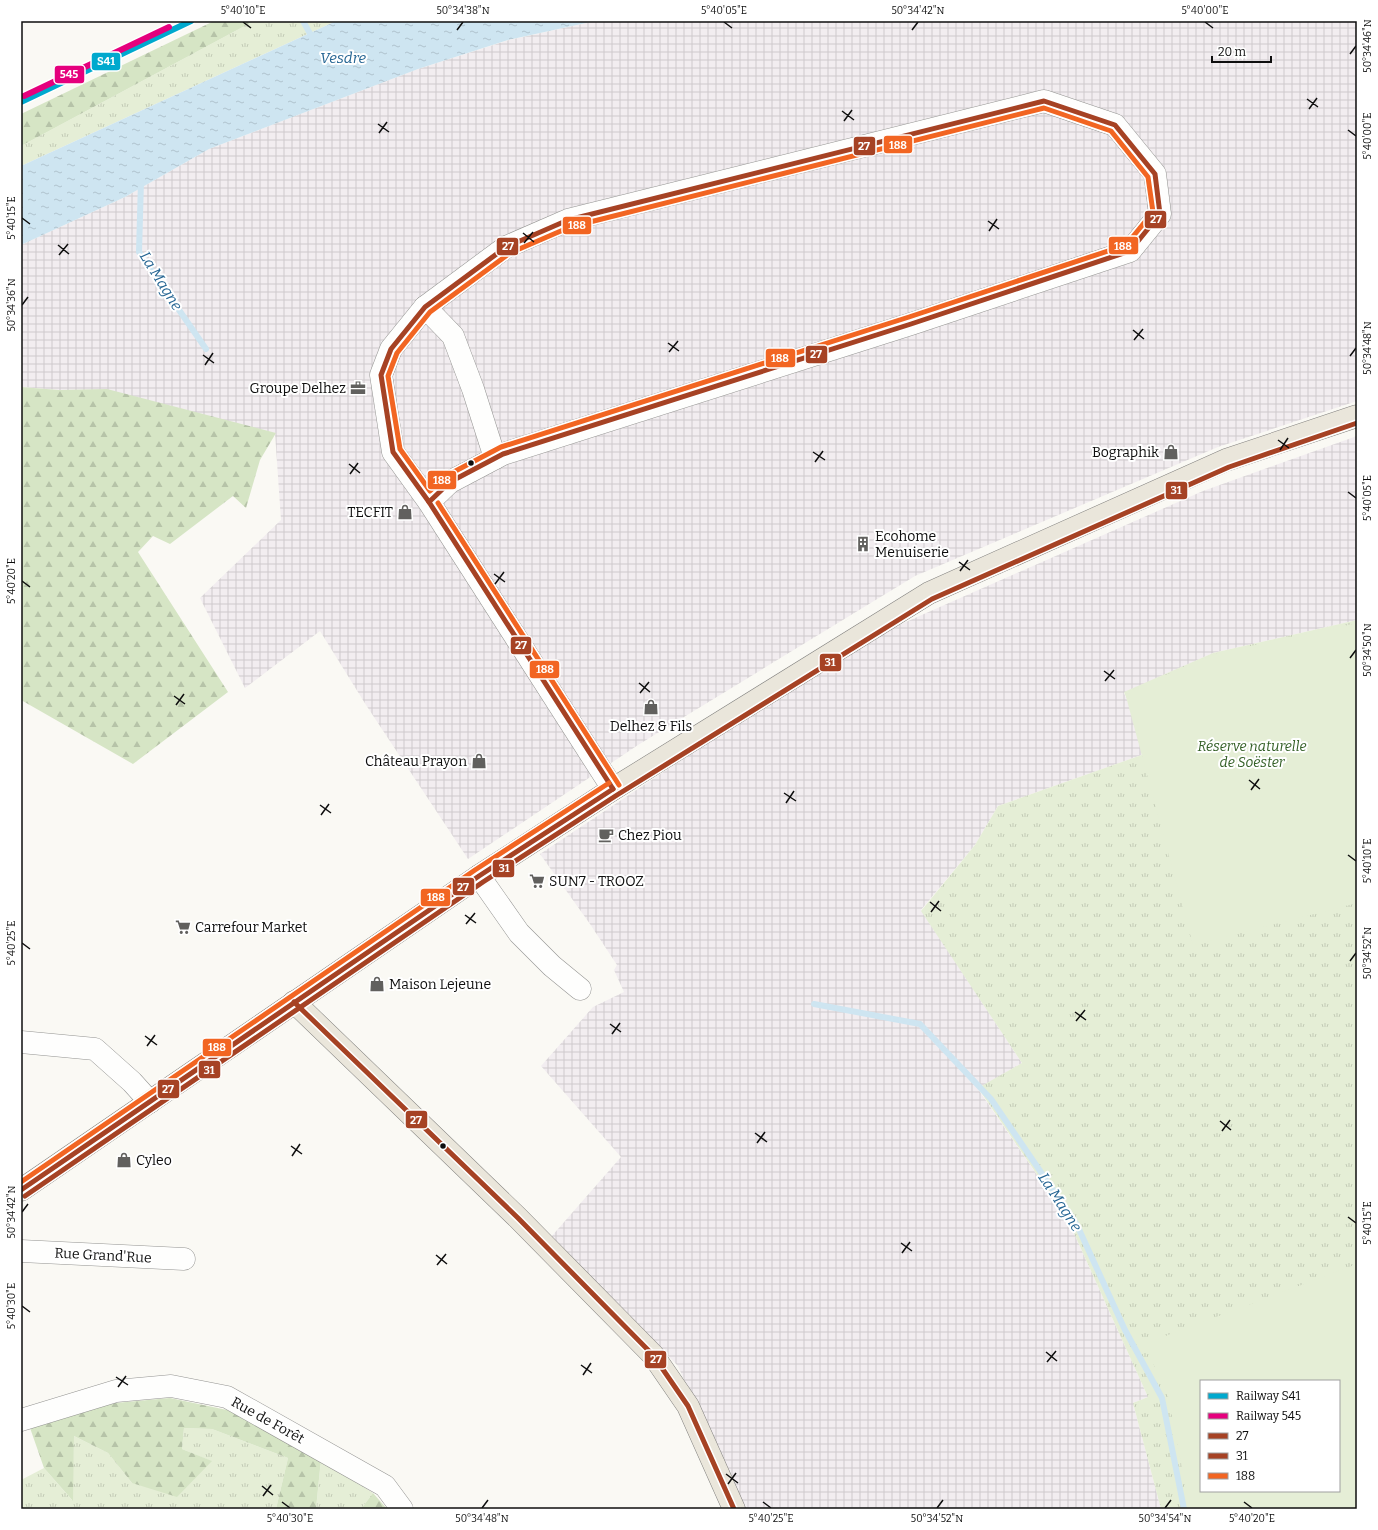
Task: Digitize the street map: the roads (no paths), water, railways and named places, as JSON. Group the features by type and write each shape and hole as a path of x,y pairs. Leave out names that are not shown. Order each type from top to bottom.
{"main road":[{"path":"21,1190 479,876 613,789 929,593 1226,460 1357,416"},
{"path":"294,1002 518,1218 653,1355 688,1406 734,1509"}],"street":[{"path":"429,502 450,482 503,454 911,324 1130,251 1160,214 1155,174 1115,125 1044,101 568,220 506,247 425,307 391,349 381,375 393,452 429,502 613,789"},
{"path":"425,307 453,336 473,389 495,458"},
{"path":"479,876 519,933 552,966 580,989"},
{"path":"21,1042 95,1049 132,1082 150,1102"},
{"name":"Rue Grand'Rue","path":"21,1251 184,1259"},
{"name":"Rue de Forêt","path":"21,1420 116,1391 171,1386 227,1397 385,1486 402,1509"}],"water":[{"name":"Vesdre","path":"336,21 595,21 508,40 418,69 209,149 125,197 21,245 21,166"}],"waterway":[{"path":"303,21 313,39"},
{"name":"La Magne","path":"141,181 139,252 206,349"},
{"name":"La Magne","path":"814,1004 920,1024 991,1099 1077,1225 1125,1330 1162,1398 1184,1509"}],"rail line":[{"name":"S41","path":"21,102 191,21"},
{"name":"545","path":"24,96 169,27"}],"place":[{"name":"Groupe Delhez","path":"358,388"},
{"name":"Bographik","path":"1171,452"},
{"name":"TECFIT","path":"405,512"},
{"name":"Ecohome Menuiserie","path":"863,544"},
{"name":"Delhez & Fils","path":"651,707"},
{"name":"Château Prayon","path":"479,761"},
{"name":"Chez Piou","path":"606,835"},
{"name":"SUN7 - TROOZ","path":"537,881"},
{"name":"Carrefour Market","path":"183,927"},
{"name":"Maison Lejeune","path":"377,984"},
{"name":"Cyleo","path":"124,1160"}],"park label":[{"name":"Réserve naturelle de Soëster","path":"1252,754"}]}
